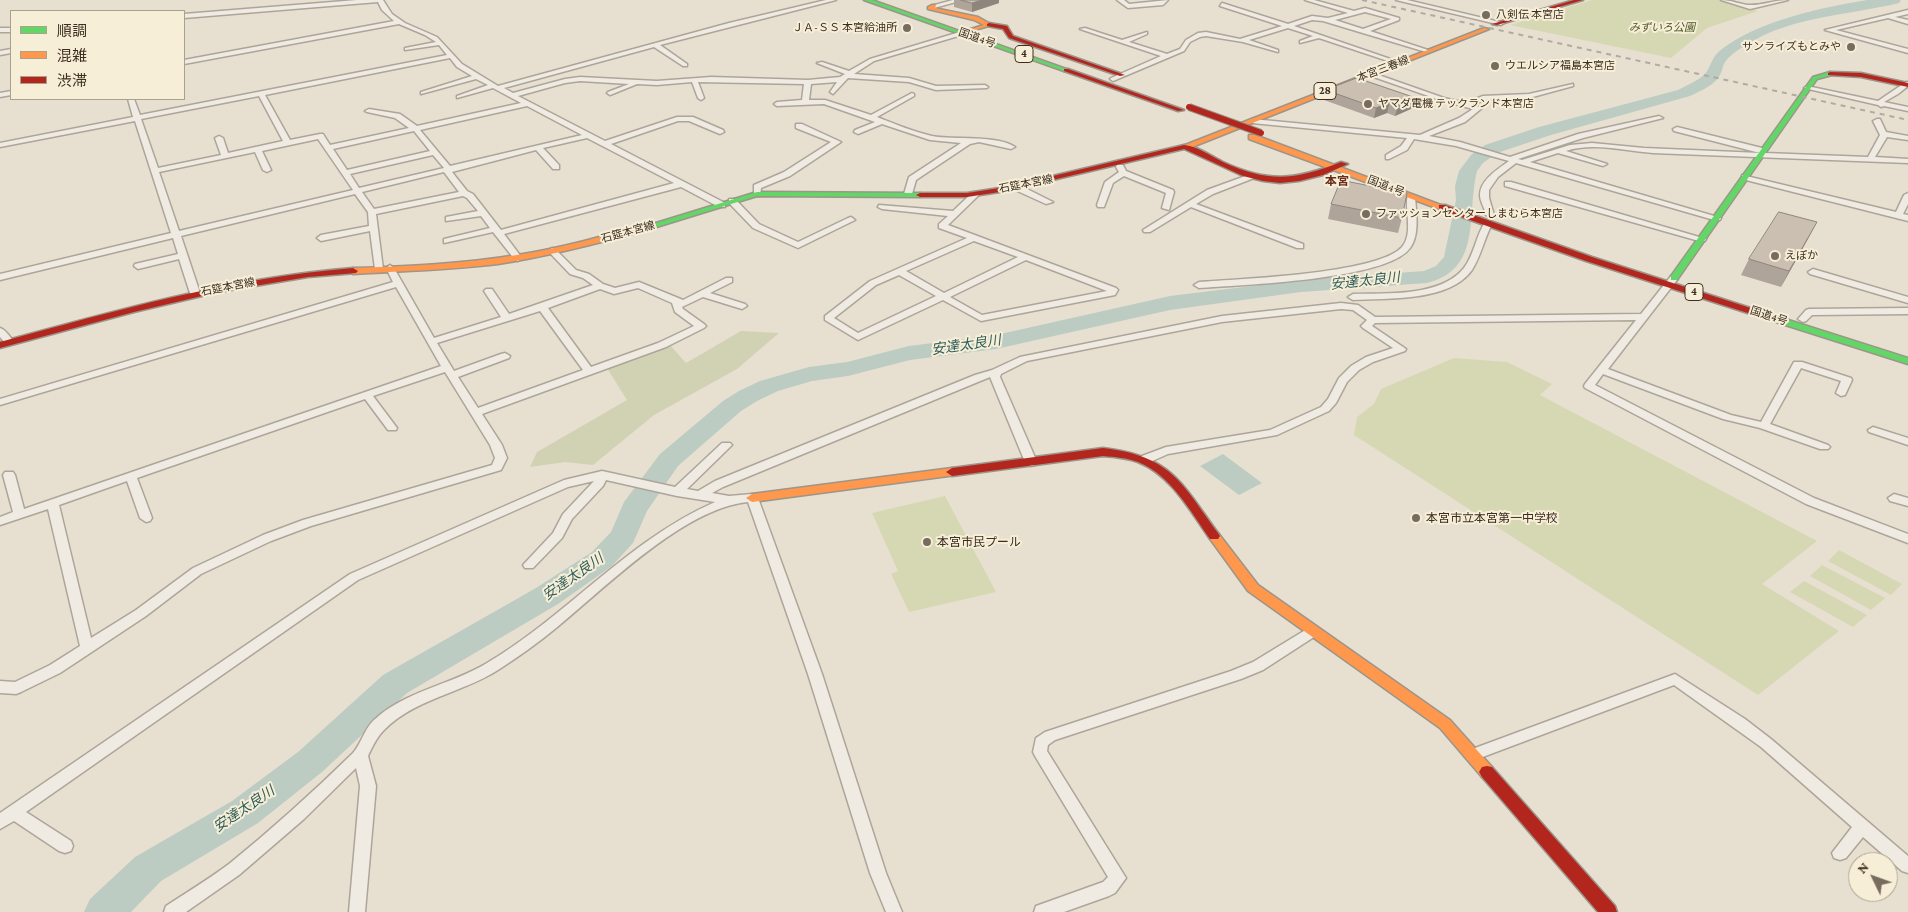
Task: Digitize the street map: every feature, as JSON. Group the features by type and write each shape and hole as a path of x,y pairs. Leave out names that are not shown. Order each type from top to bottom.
{"main road":[{"name":"国道4号","path":"867,0 1118,77 1185,108"},
{"name":"国道4号","path":"884,0 968,32 1185,108 1417,195 1908,361"},
{"name":"本宮三春線","path":"1252,121 1494,25 1580,0"},
{"path":"934,6 930,8 955,18 983,20 989,25"},
{"path":"968,32 989,25 1005,27 1011,37 1118,77"},
{"path":"1672,281 1815,78 1834,74 1858,75 1907,85"},
{"name":"石筵本宮線","path":"5,344 195,293 284,276 384,268 454,266 518,258 605,239 757,194 976,194 1121,169 1186,147 1252,121"},
{"path":"1186,147 1251,176 1276,182 1296,183 1316,178 1341,166"},
{"name":"国道4号","path":"1672,281 1908,352"},
{"path":"752,498 1103,452 1130,453 1146,459 1166,472 1253,588 1445,724 1610,912"}],"street":[{"path":"185,16 379,0 384,12 400,22 430,34 442,43 461,66 476,77 682,184 727,203 756,226 798,245 851,220"},
{"path":"459,97 833,0"},
{"path":"934,6 960,0"},
{"path":"1120,0 1128,6 1163,2 1165,0"},
{"path":"1308,0 1352,12"},
{"path":"1399,0 1494,25"},
{"path":"1429,7 1441,0"},
{"path":"1724,0 1750,7 1785,0"},
{"path":"1222,5 1399,63"},
{"path":"1329,20 1352,12 1368,10 1397,19 1364,31"},
{"path":"1908,12 1828,30 1908,51"},
{"path":"1888,17 1908,22"},
{"path":"1243,40 1312,18 1329,20 1428,51"},
{"path":"185,62 400,22"},
{"path":"1083,29 1168,56"},
{"path":"833,92 846,76 872,60 968,32"},
{"path":"1122,42 1145,33"},
{"path":"1118,77 1182,50 1188,40 1198,35 1206,34 1225,39 1243,40 1276,51"},
{"path":"1302,42 1319,36"},
{"path":"407,49 442,43"},
{"path":"655,45 686,65"},
{"path":"0,145 452,56"},
{"path":"820,63 846,76"},
{"path":"715,70 725,75 725,79"},
{"path":"1370,74 1442,99 1478,108 1462,120 1420,138"},
{"path":"513,96 565,81 580,79 657,83 725,79 808,82 846,76 909,80 936,88 985,87"},
{"path":"423,92 476,77"},
{"path":"694,80 701,98"},
{"path":"610,93 638,82"},
{"path":"805,102 808,82"},
{"path":"1467,105 1483,98 1529,96 1571,85"},
{"path":"1881,105 1881,100 1907,85"},
{"path":"1807,88 1881,105 1908,109"},
{"path":"261,94 288,143"},
{"path":"871,118 912,95"},
{"path":"131,100 195,293"},
{"path":"777,104 825,102 930,138 968,142 979,140 1011,147"},
{"path":"328,148 529,103"},
{"path":"369,111 397,116 415,128 435,152 464,193 470,196 518,258"},
{"path":"1353,297 1417,293 1451,283 1466,272 1490,208 1484,195 1485,189 1511,159 1581,136 1659,118"},
{"path":"604,144 677,119 690,119 720,132"},
{"path":"1252,121 1420,138 1457,144 1717,218"},
{"path":"858,132 880,122"},
{"path":"1877,122 1884,134"},
{"path":"757,194 757,187 787,174 838,142 799,126"},
{"path":"1678,129 1763,154"},
{"path":"1872,160 1871,158 1884,134"},
{"path":"1884,134 1908,138"},
{"path":"0,277 590,135"},
{"path":"0,687 16,688 55,669 141,613 197,571 267,538 307,523 494,469 500,463 501,458 496,445 431,342 398,284 384,268 372,212 320,136 154,172"},
{"path":"1389,157 1404,148 1411,137"},
{"path":"219,138 225,156"},
{"path":"908,194 912,179 968,142"},
{"path":"1524,162 1558,151 1592,144 1644,150 1908,162"},
{"path":"538,148 556,167"},
{"path":"257,149 267,170"},
{"path":"1558,151 1603,164"},
{"path":"345,173 435,152"},
{"path":"1101,205 1108,182 1121,169 1170,192 1166,208"},
{"path":"1147,230 1210,192 1251,176"},
{"path":"1745,177 1908,218"},
{"path":"447,241 496,231 682,184"},
{"path":"1508,184 1702,239"},
{"path":"1016,187 1049,202"},
{"path":"372,212 464,193"},
{"path":"901,272 981,318 1112,293 1113,290 942,226 976,194"},
{"path":"1199,285 1364,268 1392,259 1401,254 1410,241 1417,195"},
{"path":"1899,216 1908,195"},
{"path":"1190,204 1300,246"},
{"path":"882,207 891,206 953,214"},
{"path":"449,220 482,213"},
{"path":"321,238 375,227"},
{"path":"974,238 874,283 828,318 858,337 1026,257"},
{"path":"552,251 573,272 586,276 600,286 620,291 639,286 676,303 683,304 730,280"},
{"path":"138,266 183,255"},
{"path":"1814,272 1908,300"},
{"path":"1672,281 1590,386 1810,501 1908,539"},
{"path":"0,402 398,284"},
{"path":"431,342 542,307 600,286"},
{"path":"489,290 506,318"},
{"path":"702,294 742,306"},
{"path":"476,412 662,345 701,326 678,310 676,303"},
{"path":"700,495 719,484 1024,359 1222,319 1347,306 1355,307 1372,320 1642,318"},
{"path":"542,307 588,371"},
{"path":"1803,319 1809,312 1908,311"},
{"path":"1146,459 1166,451 1273,434 1325,409 1331,404 1344,379 1365,360 1401,348 1366,326 1372,320"},
{"path":"0,331 5,344"},
{"path":"0,521 367,395 506,356"},
{"path":"1764,426 1798,364 1847,380 1841,393"},
{"path":"1601,370 1727,417 1764,426 1824,447"},
{"path":"996,372 995,377 1031,462"},
{"path":"367,395 392,428"},
{"path":"1873,430 1908,442"},
{"path":"675,491 726,444"},
{"path":"10,475 19,514"},
{"path":"529,566 558,535 567,517 599,483 604,475"},
{"path":"0,822 354,577 564,484 604,475 675,491 730,500 752,498 815,674 878,873 894,912"},
{"path":"131,476 146,518"},
{"path":"1894,498 1908,502"},
{"path":"172,912 233,870 298,814 360,755 378,727 398,710 490,669 528,645 644,547 679,525 730,500"},
{"path":"53,503 87,648"},
{"path":"1042,912 1108,888 1118,878 1040,752 1041,742 1050,736 1258,666 1312,631"},
{"path":"1472,755 1675,680 1740,723 1862,827 1905,859"},
{"path":"357,912 368,786 360,755"},
{"path":"14,813 65,846"},
{"path":"1840,852 1862,827"}],"green space":[{"name":"みずいろ公園","path":"1592,0 1718,0 1758,11 1707,28 1671,58 1510,25"},
{"path":"741,331 779,333 737,369 654,415 593,465 565,462 530,467 537,452 627,400 607,368 670,345 686,363"},
{"path":"1454,358 1507,362 1552,384 1540,395 1817,541 1762,584 1839,631 1758,695 1354,435 1357,417 1374,404 1381,389"},
{"name":"本宮市民プール","path":"945,496 996,592 909,612 891,574 898,571 872,513"},
{"path":"1839,550 1902,584 1891,595 1828,561"},
{"path":"1822,565 1885,598 1871,610 1810,576"},
{"path":"1804,581 1867,615 1853,627 1790,592"}],"shaded area":[{"path":"1223,454 1262,483 1239,495 1200,466"}],"building":[{"path":"961,0 982,0 972,3"},
{"path":"1357,78 1416,98 1398,105 1390,102 1376,108 1326,90"},
{"path":"1345,181 1407,193 1402,218 1331,204 1340,182"},
{"name":"えぽか","path":"1779,212 1817,222 1789,271 1749,259"}],"waterway":[{"name":"安達太良川","path":"104,912 148,869 245,812 310,762 395,684 547,596 602,559 623,536 634,509 669,460 732,406 748,396 769,386 809,374 848,369 909,353 996,342 1170,303 1301,286 1427,277 1446,268 1452,261 1465,200 1464,186 1468,171 1477,159 1491,149 1545,131 1684,93 1705,82 1713,74 1718,60 1727,52 1746,39 1767,29 1848,7 1894,0"}],"railway":[{"path":"1362,0 1908,120"}],"traffic: fast":[{"path":"867,0 1066,70"},
{"path":"1674,278 1815,78 1830,74"},
{"path":"647,227 757,194 920,195"},
{"path":"1760,314 1908,361"}],"traffic: slow":[{"path":"934,6 930,8 976,18 989,25 963,33"},
{"path":"1252,121 1486,29"},
{"path":"1184,147 1252,121"},
{"path":"1252,137 1442,207"},
{"path":"353,271 497,261 566,248 647,227"},
{"path":"752,498 952,472"},
{"path":"1214,536 1253,588 1445,724 1487,772"}],"traffic: jam":[{"path":"1495,24 1580,0"},
{"path":"989,25 1005,27 1011,37 1122,75"},
{"path":"1066,70 1180,110"},
{"path":"1830,74 1861,75 1908,85"},
{"path":"1189,107 1261,133"},
{"path":"920,195 967,195 1006,189 1184,147"},
{"path":"1186,147 1228,167 1263,179 1299,179 1344,164"},
{"path":"1442,207 1589,259 1760,314"},
{"path":"0,345 219,289 263,281 353,271"},
{"path":"952,472 1103,452 1125,454 1143,460 1170,478 1181,490 1214,536"},
{"path":"1487,772 1609,912"}],"place":[{"name":"八剣伝 本宮店","path":"1486,15"},
{"name":"ＪＡ-ＳＳ 本宮給油所","path":"907,28"},
{"name":"サンライズもとみや","path":"1851,47"},
{"name":"ウエルシア福島本宮店","path":"1495,66"},
{"name":"ヤマダ電機 テックランド本宮店","path":"1368,104"},
{"name":"ファッションセンターしまむら本宮店","path":"1366,214"},
{"name":"えぽか","path":"1775,256"},
{"name":"本宮市立本宮第一中学校","path":"1416,518"},
{"name":"本宮市民プール","path":"927,542"}],"district":[{"name":"本宮","path":"1337,181"}]}
